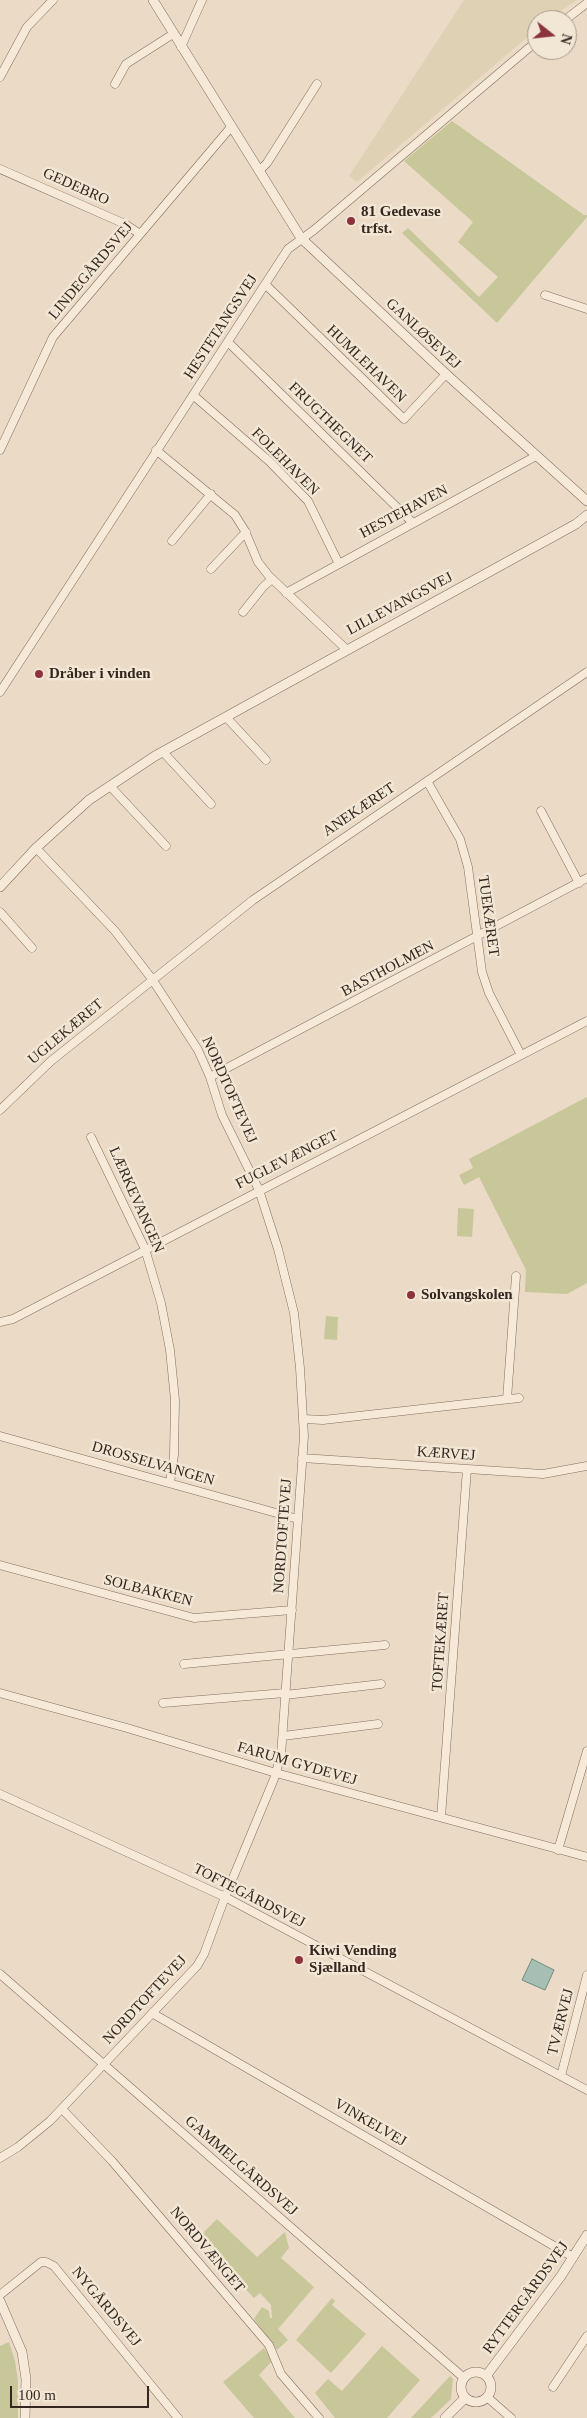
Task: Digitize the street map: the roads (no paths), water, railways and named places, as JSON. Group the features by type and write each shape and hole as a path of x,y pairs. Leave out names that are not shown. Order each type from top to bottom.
{"street":[{"path":"0,76 27,27 54,0"},
{"name":"GANLØSEVEJ","path":"153,0 301,238 446,374 587,501"},
{"path":"181,47 202,0"},
{"path":"577,11 587,3"},
{"path":"115,84 126,64 173,34"},
{"name":"HESTETANGSVEJ","path":"0,692 288,249 314,230 527,49"},
{"path":"259,171 267,163 317,84"},
{"name":"LINDEGÅRDSVEJ","path":"0,450 53,337 231,126"},
{"name":"GEDEBRO","path":"0,169 125,224 140,234"},
{"name":"HUMLEHAVEN","path":"266,285 404,419 446,374"},
{"path":"546,295 587,309"},
{"name":"FRUGTHEGNET","path":"228,342 413,523"},
{"name":"FOLEHAVEN","path":"193,395 269,461 308,501 338,562"},
{"path":"156,450 235,515 246,532 258,562 272,579 346,650"},
{"name":"HESTEHAVEN","path":"286,593 338,562 536,456"},
{"path":"172,541 211,494"},
{"name":"LILLEVANGSVEJ","path":"0,886 36,848 89,800 163,752 576,524 587,515"},
{"path":"210,569 246,532"},
{"path":"243,612 272,579"},
{"name":"ANEKÆRET","path":"152,979 252,900 587,672"},
{"path":"226,717 266,760"},
{"path":"163,752 211,804"},
{"name":"TUEKÆRET","path":"427,781 460,839 468,867 482,972 489,993 521,1055"},
{"path":"110,786 166,846"},
{"path":"541,811 579,883"},
{"name":"NORDTOFTEVEJ","path":"0,2158 37,2133 62,2109 152,2012 198,1966 204,1954 225,1897 276,1773 283,1736 304,1420 294,1313 276,1241 259,1190 222,1115 210,1078 187,1031 152,979 116,931 36,848"},
{"name":"BASTHOLMEN","path":"210,1078 478,938 587,878"},
{"path":"0,912 32,948"},
{"name":"UGLEKÆRET","path":"0,1110 51,1061 152,979"},
{"name":"FUGLEVÆNGET","path":"0,1322 13,1319 587,1021"},
{"name":"LÆRKEVANGEN","path":"91,1137 145,1249 161,1303 170,1350 175,1400 174,1455 170,1483"},
{"path":"507,1399 516,1276"},
{"path":"304,1420 322,1420 519,1398"},
{"name":"DROSSELVANGEN","path":"0,1436 298,1519"},
{"name":"KÆRVEJ","path":"302,1458 543,1474 587,1466"},
{"name":"TOFTEKÆRET","path":"441,1817 467,1469"},
{"name":"SOLBAKKEN","path":"0,1566 194,1618 292,1610"},
{"path":"184,1664 385,1644"},
{"path":"163,1703 285,1694 381,1684"},
{"name":"FARUM GYDEVEJ","path":"0,1693 128,1728 276,1773 587,1857"},
{"path":"283,1736 378,1724"},
{"path":"558,1850 587,1751"},
{"name":"TOFTEGÅRDSVEJ","path":"0,1794 225,1897 587,2090"},
{"name":"GAMMELGÅRDSVEJ","path":"0,1974 464,2378"},
{"name":"TVÆRVEJ","path":"561,2076 587,1976"},
{"name":"VINKELVEJ","path":"152,2012 573,2257"},
{"name":"NORDVÆNGET","path":"62,2109 112,2161 269,2345 282,2374 319,2418"},
{"name":"RYTTERGÅRDSVEJ","path":"486,2376 587,2235"},
{"name":"NYGÅRDSVEJ","path":"0,2295 41,2262 54,2266 178,2418"},
{"path":"0,2301 22,2352 26,2379 25,2418"},
{"path":"553,2387 587,2336"},
{"path":"473,2372 486,2376 490,2386 487,2397 475,2402 465,2398 461,2390 464,2378 473,2372"},
{"path":"487,2397 511,2418"},
{"path":"445,2418 465,2398"}],"place":[{"name":"81 Gedevase trfst.","path":"351,221"},
{"name":"Dråber i vinden","path":"39,674"},
{"name":"Solvangskolen","path":"411,1295"},
{"name":"Kiwi Vending Sjælland","path":"299,1960"}]}
